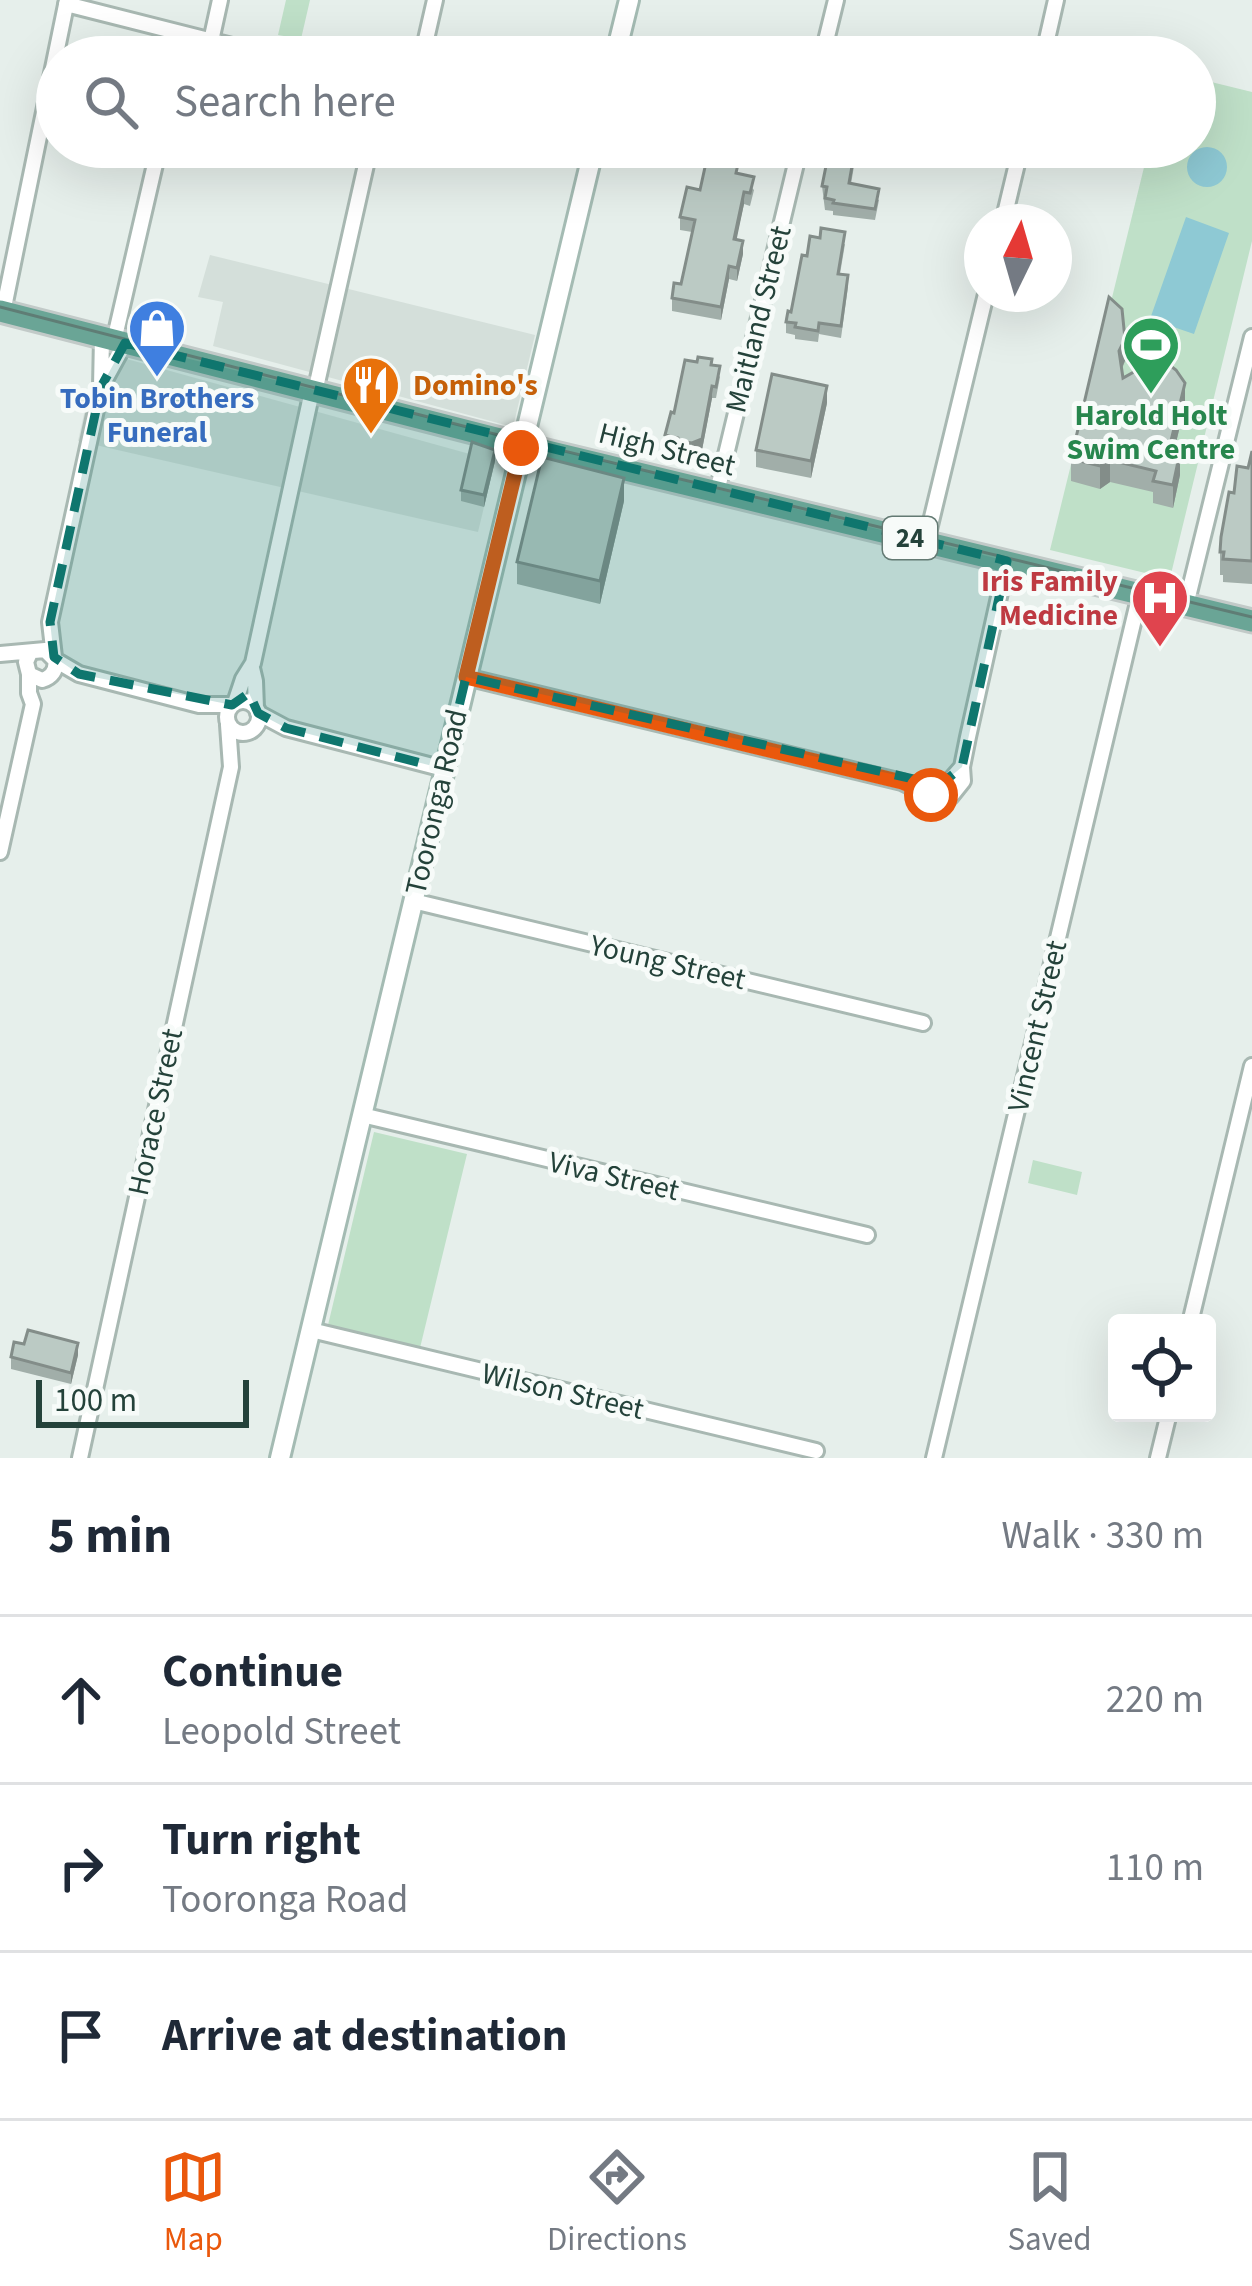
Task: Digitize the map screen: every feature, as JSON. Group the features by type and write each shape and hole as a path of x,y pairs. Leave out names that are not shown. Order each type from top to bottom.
{"main road":[{"path":"620,36 629,0"},
{"name":"Tooronga Road","path":"280,1458 589,168"},
{"name":"High Street","path":"1,312 522,445 1252,621"}],"street":[{"path":"212,36 220,0"},
{"path":"427,36 435,0"},
{"path":"827,36 836,0"},
{"path":"1048,36 1057,0"},
{"path":"59,36 66,2 194,36"},
{"path":"1,312 36,145"},
{"path":"0,852 32,704 56,668 50,622 154,168"},
{"path":"228,724 227,713 252,668 365,168"},
{"name":"Maitland Street","path":"717,492 795,168"},
{"path":"1007,204 1016,168"},
{"path":"926,542 982,312"},
{"path":"1186,604 1252,338"},
{"path":"101,387 114,340"},
{"path":"466,677 913,786 949,790 962,766 1007,561"},
{"name":"Vincent Street","path":"934,1458 1140,594"},
{"path":"32,704 26,662 41,630 50,622"},
{"path":"0,654 45,650 79,674 199,706 246,701 286,728 445,769"},
{"path":"0,654 37,679 79,674"},
{"path":"251,731 258,722 252,668"},
{"path":"199,706 237,732 286,728"},
{"name":"Horace Street","path":"80,1458 231,766 228,724"},
{"name":"Horace Street","path":"231,766 251,731"},
{"name":"Young Street","path":"413,901 923,1023"},
{"path":"1192,1314 1252,1066"},
{"name":"Viva Street","path":"362,1115 867,1235"},
{"name":"Wilson Street","path":"310,1330 816,1451"},
{"path":"1158,1458 1167,1422"}],"highlighted area":[{"path":"125,343 1007,561 962,767 940,785 466,677 444,769 286,728 258,713 249,693 232,705 79,674 54,657 50,622 101,387"}],"shaded area":[{"path":"210,255 535,335 513,427 213,346 223,302 198,297"},
{"path":"98,351 495,461 478,532 78,441"}],"green space":[{"path":"286,0 310,0 302,36 278,35"},
{"name":"Harold Holt Swim Centre","path":"1216,83 1252,92 1252,241 1171,574 1166,578 1050,550 1144,168 1216,168"},
{"path":"374,1132 467,1154 420,1348 328,1325"},
{"path":"1033,1160 1082,1172 1077,1195 1028,1183"}],"water":[{"path":"1216,149 1226,159 1226,175 1215,186 1199,186 1188,175 1187,168 1216,168"},
{"path":"1186,217 1229,233 1194,334 1150,319"}],"building":[{"path":"705,168 737,168 736,173 754,177 750,193 744,192 734,239 743,241 737,268 729,266 721,307 672,298 674,283 681,284 695,220 680,217 687,187 700,190"},
{"path":"826,168 852,168 849,183 879,189 875,209 833,203 825,198 827,187 822,186"},
{"path":"821,228 845,232 838,274 848,275 841,326 819,323 818,331 786,322 802,255 807,256 810,236 820,238"},
{"path":"1109,297 1122,309 1125,339 1119,351 1123,378 1163,360 1185,383 1169,449 1180,452 1173,485 1153,481 1156,471 1110,460 1100,466 1071,459"},
{"path":"698,357 720,366 702,439 692,443 665,435 685,360 697,362"},
{"path":"772,374 827,386 811,461 756,450"},
{"path":"472,442 495,450 484,495 461,490"},
{"path":"1252,451 1252,561 1223,559 1221,537 1229,492 1234,493 1237,466 1248,468"},
{"path":"542,457 624,478 600,581 517,562"},
{"path":"28,1330 78,1343 71,1373 11,1357 14,1342 24,1344"}],"tram line":[{"path":"0,307 506,437 1252,617"}],"place":[{"name":"Tobin Brothers Funeral","path":"157,379"},
{"name":"Harold Holt Swim Centre","path":"1151,396"},
{"name":"Domino's","path":"371,436"},
{"name":"Iris Family Medicine","path":"1160,649"}],"route":[{"path":"521,448 466,677 902,782 931,795"}]}
